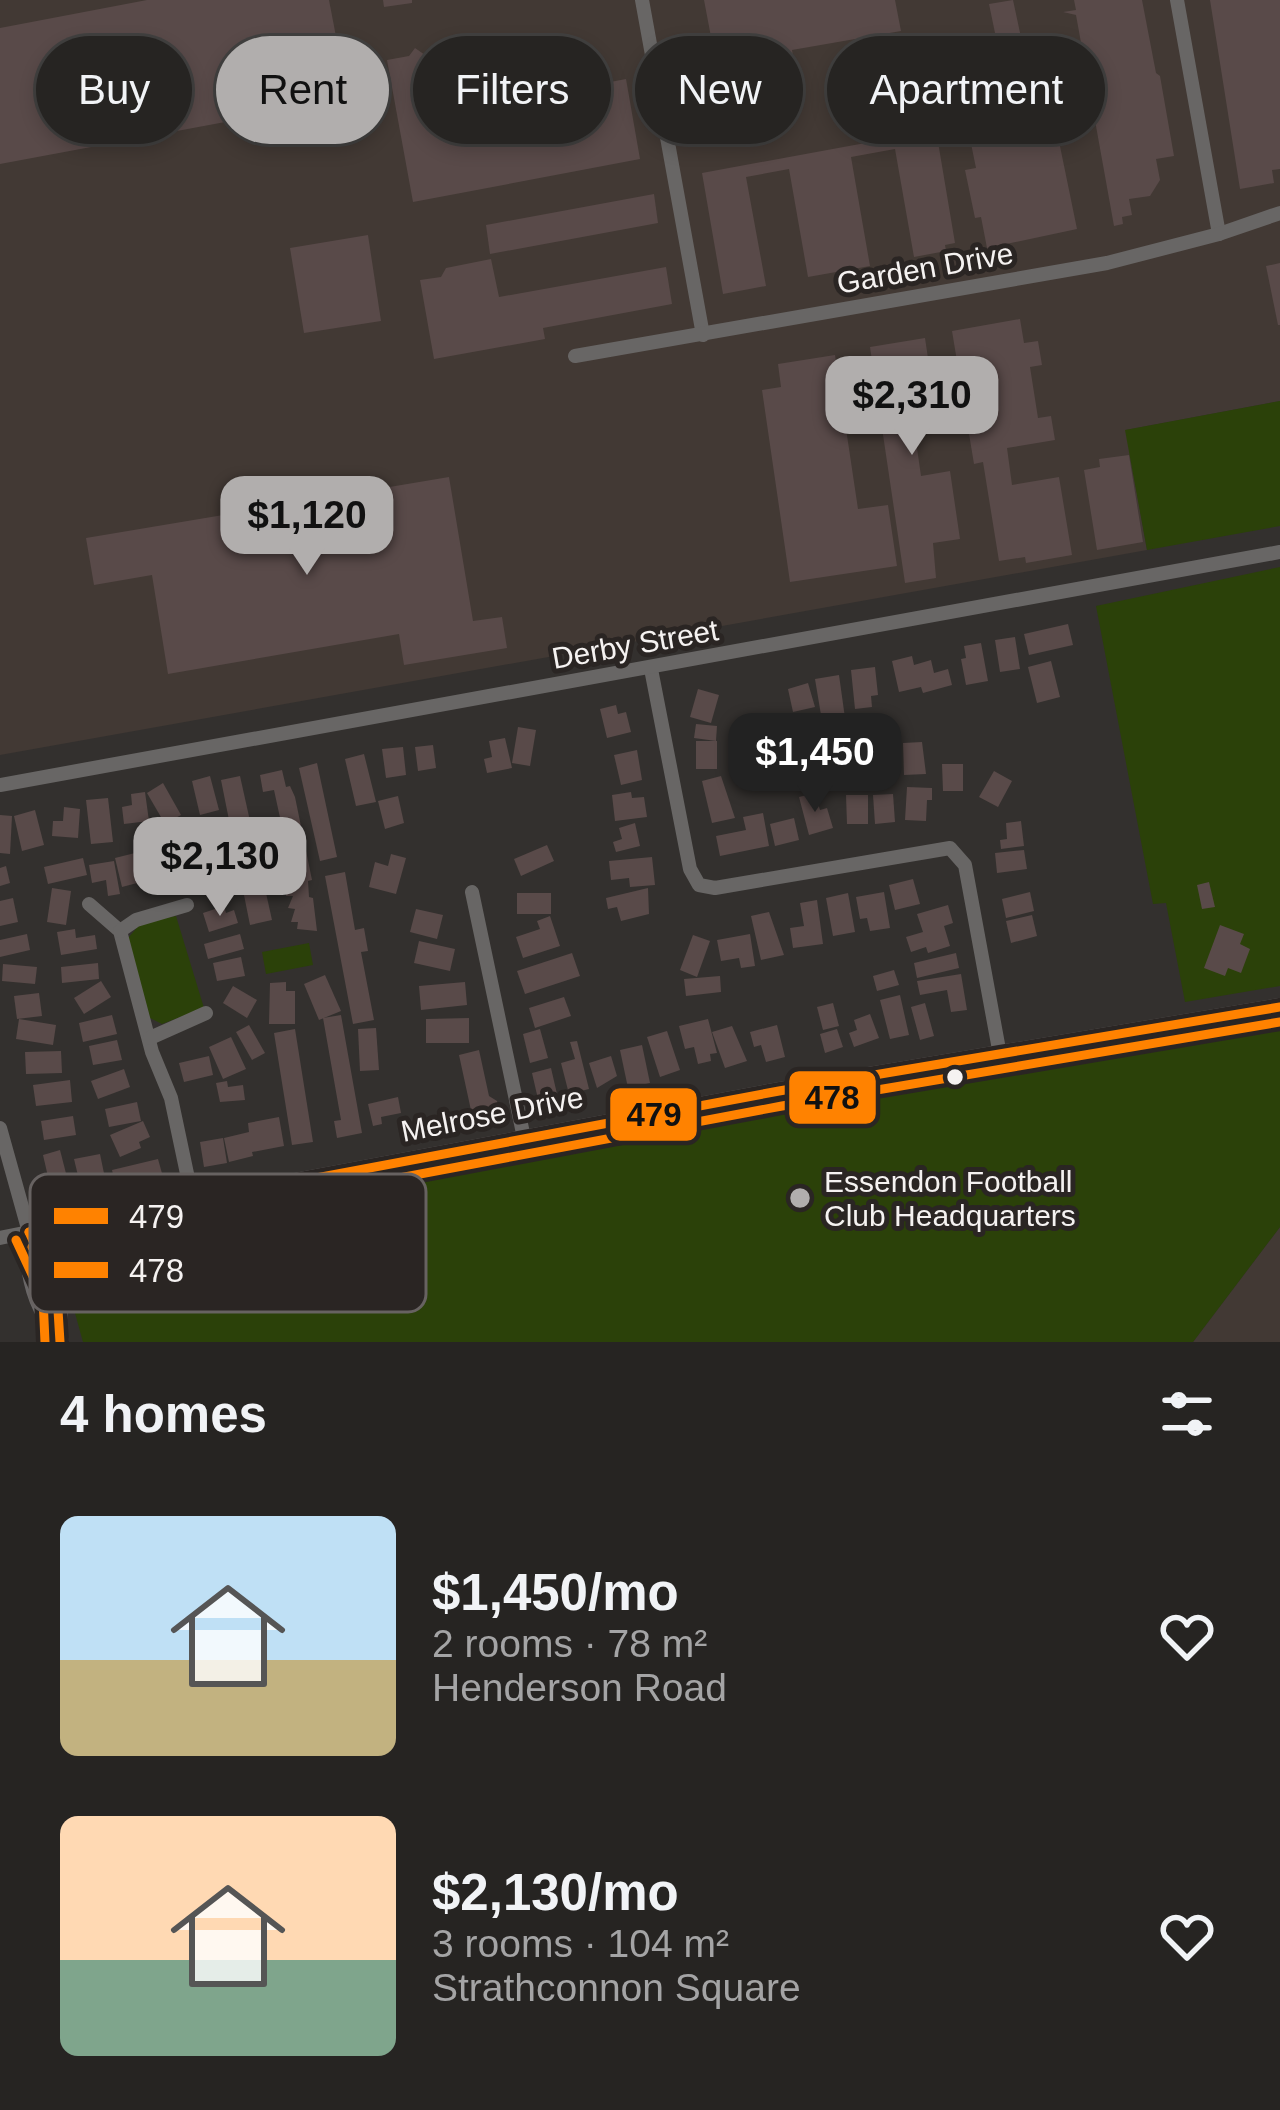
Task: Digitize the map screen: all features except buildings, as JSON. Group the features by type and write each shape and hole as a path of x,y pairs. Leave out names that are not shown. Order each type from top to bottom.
{"street":[{"path":"642,0 703,335"},
{"path":"1177,0 1220,234"},
{"name":"Garden Drive","path":"575,356 1107,263 1280,213"},
{"name":"Derby Street","path":"0,785 1280,552"},
{"path":"651,668 690,869 698,885 715,888 950,848 964,865 1000,1055"},
{"path":"472,892 524,1138"},
{"path":"88,904 120,931 171,1098 187,1174"},
{"path":"120,931 136,920 187,905"},
{"name":"Melrose Drive","path":"338,1174 1280,1007"},
{"path":"150,1038 206,1013"},
{"path":"0,1128 29,1232"},
{"name":"Melrose Drive","path":"0,1238 29,1232"}],"shaded area":[{"path":"0,0 1280,0 1280,401 1126,430 1147,550 0,755"},
{"path":"1280,1227 1280,1342 1193,1342"}],"green space":[{"path":"1280,401 1280,526 1147,550 1125,430"},
{"path":"1280,567 1280,986 1185,1002 1166,903 1153,904 1096,606"},
{"path":"176,916 204,1008 162,1024 150,1018 128,938 141,923"},
{"path":"309,943 313,965 266,974 262,952"},
{"name":"Essendon Football Club Headquarters","path":"1280,1028 1280,1227 1193,1342 83,1342 75,1312 426,1312 426,1177"}],"transit line":[{"name":"479","path":"338,1174 779,1091 1280,1007"},
{"name":"478","path":"420,1174 782,1106 1280,1022"},
{"name":"478","path":"16,1240 30,1270"},
{"name":"478","path":"44,1312 45,1342"},
{"name":"479","path":"58,1312 60,1342"}],"place":[{"name":"Essendon Football Club Headquarters","path":"800,1198"}]}
